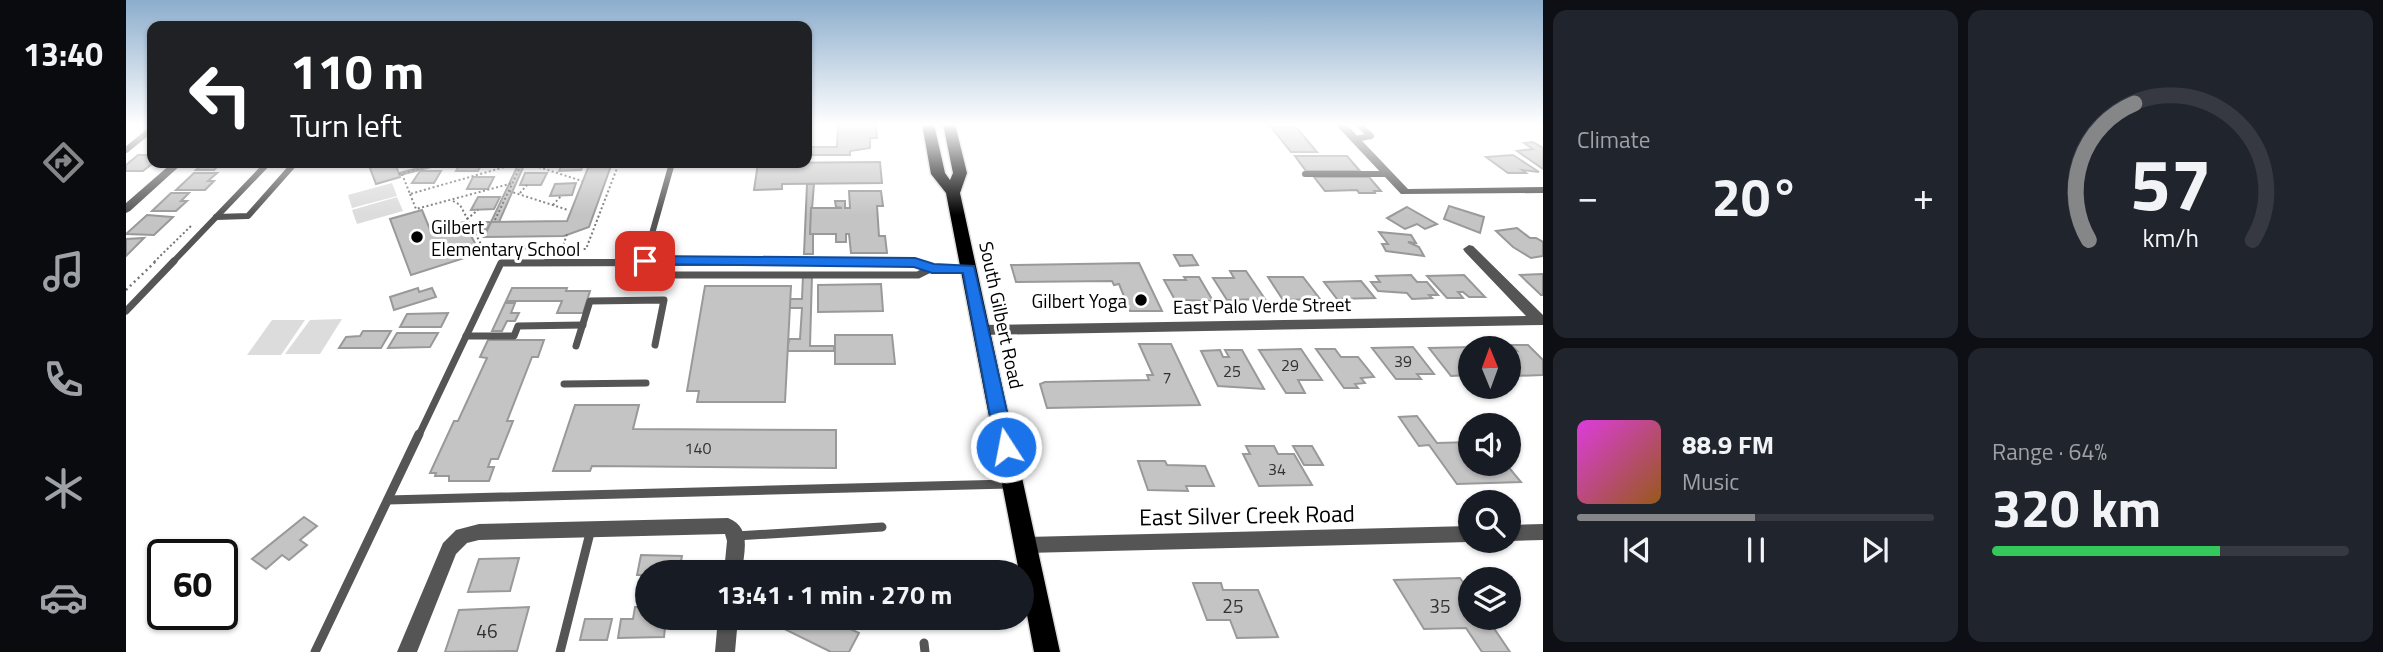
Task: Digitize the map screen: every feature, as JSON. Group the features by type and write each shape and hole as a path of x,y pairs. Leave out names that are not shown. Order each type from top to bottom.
{"main road":[{"name":"South Gilbert Road","path":"934,154 938,174 953,193 1047,652"},
{"name":"South Gilbert Road","path":"953,193 960,173 956,154"}],"street":[{"path":"1370,154 1405,192 1543,190"},
{"path":"126,209 172,168"},
{"path":"1469,249 1540,320"},
{"name":"East Palo Verde Street","path":"982,330 1540,320"},
{"path":"407,652 449,549 462,537 479,532 591,528 731,531 732,560"},
{"path":"1521,533 1543,532"},
{"name":"East Silver Creek Road","path":"1026,545 1458,534"},
{"path":"724,652 727,630"}],"lane":[{"path":"126,311 263,168"},
{"path":"216,217 248,216 291,168"},
{"path":"671,168 641,275 918,275 932,268"},
{"path":"1305,174 1388,174"},
{"path":"788,275 789,261"},
{"path":"838,262 838,275"},
{"path":"315,652 501,263 915,262 932,268 969,269"},
{"path":"576,346 590,300 664,300 654,345"},
{"path":"467,336 514,336 518,326 583,325"},
{"path":"564,384 646,383"},
{"path":"388,500 1013,484"},
{"path":"731,531 882,527"},
{"path":"560,652 591,528"}],"path":[{"path":"422,168 401,174 416,209 513,183"},
{"path":"410,194 504,168"},
{"path":"495,220 520,168"},
{"path":"544,168 582,181"},
{"path":"453,201 460,205 483,248 586,249 617,168"},
{"path":"562,175 566,170"},
{"path":"430,188 431,183"},
{"path":"520,193 527,185"},
{"path":"474,189 474,194"},
{"path":"509,191 568,210"},
{"path":"553,205 561,196"},
{"path":"467,219 478,209"},
{"path":"562,249 567,234"}],"shaded area":[{"path":"392,183 397,196 352,208 348,195"},
{"path":"397,197 403,211 357,224 352,210"},
{"path":"342,319 320,354 285,354 310,320"},
{"path":"272,320 305,320 281,355 247,355"}],"building":[{"path":"1522,154 1543,154 1543,169"},
{"path":"138,155 147,155 147,168 143,171 126,171 126,165"},
{"path":"1513,155 1539,172 1522,170 1526,173 1508,173 1486,157"},
{"path":"1295,156 1347,156 1360,171 1306,171"},
{"path":"880,162 882,183 782,184 782,189 754,190 757,168 812,168 812,163"},
{"path":"198,168 216,168 214,170 196,170"},
{"path":"370,168 397,168 400,177 376,184"},
{"path":"418,168 427,168 400,175 399,173"},
{"path":"458,168 480,168 478,171 456,171"},
{"path":"517,168 523,168 499,222 491,222"},
{"path":"560,168 582,168 581,170 559,171"},
{"path":"588,168 610,168 589,227 564,236 484,237 491,222 567,221"},
{"path":"420,171 441,171 434,183 412,183"},
{"path":"194,173 217,173 208,181 214,181 205,190 176,190"},
{"path":"525,173 547,173 541,185 520,185"},
{"path":"473,177 494,177 488,189 467,189"},
{"path":"1314,177 1369,177 1381,191 1325,191"},
{"path":"576,183 572,195 550,196 555,184"},
{"path":"807,184 814,184 810,234 813,234 813,254 804,254"},
{"path":"849,191 881,191 883,206 877,206 879,236 885,236 887,253 851,253 849,234 846,234 846,242 836,242 836,234 810,234 811,208 842,208 836,207 835,201 845,201 845,208 850,208"},
{"path":"171,193 189,193 181,201 187,201 176,211 152,211"},
{"path":"478,197 500,197 494,209 471,210"},
{"path":"1449,206 1484,217 1480,233 1444,219"},
{"path":"1407,207 1437,224 1425,229 1417,224 1405,229 1387,218"},
{"path":"422,210 431,232 464,222 480,253 411,275 390,219"},
{"path":"147,215 173,217 154,235 126,234"},
{"path":"491,222 487,229 469,233 466,227"},
{"path":"1517,228 1530,238 1543,242 1543,256 1531,258 1513,247 1496,231"},
{"path":"1379,232 1411,235 1416,243 1408,242 1419,247 1424,256 1386,251 1382,244 1388,244"},
{"path":"144,238 126,256 126,239"},
{"path":"1174,255 1192,255 1198,265 1180,266"},
{"path":"1139,263 1162,311 1130,311 1119,284 1114,285 1112,281 1016,282 1011,265"},
{"path":"1230,271 1246,271 1265,299 1227,300 1213,278 1234,278"},
{"path":"1543,274 1543,295 1520,275"},
{"path":"803,275 812,275 810,346 834,346 834,351 787,351 789,339 800,339 802,308 790,308 790,299 802,299"},
{"path":"1411,275 1417,282 1427,282 1438,295 1412,299 1407,293 1378,291 1371,282 1380,282 1376,276"},
{"path":"1464,275 1485,297 1469,297 1458,292 1463,298 1447,298 1427,276"},
{"path":"1184,277 1199,277 1213,301 1175,300 1164,280 1186,280"},
{"path":"1268,277 1303,277 1320,299 1283,300"},
{"path":"1361,281 1375,298 1337,299 1324,282"},
{"path":"881,284 883,311 818,312 818,285"},
{"path":"705,286 791,286 785,402 697,402 699,391 687,391"},
{"path":"418,288 419,292 432,288 436,297 394,310 390,297"},
{"path":"512,288 567,288 566,291 590,291 583,313 557,313 562,301 506,301"},
{"path":"505,303 515,303 511,313 519,313 515,321 507,321 502,331 492,331"},
{"path":"448,313 441,327 400,327 407,314"},
{"path":"363,331 391,331 381,348 339,348 346,337 360,336"},
{"path":"397,333 438,333 430,347 388,348"},
{"path":"835,335 892,335 895,364 835,364"},
{"path":"488,340 544,340 538,357 532,357 507,421 513,421 498,459 491,459 488,467 494,467 489,481 449,481 449,476 435,476 436,473 430,473 487,358 480,357"},
{"path":"1139,344 1171,344 1200,405 1047,408 1040,384 1045,382 1149,380 1147,375 1153,375"},
{"path":"1521,345 1528,345 1543,360 1543,375 1521,376"},
{"path":"1413,347 1434,374 1417,374 1421,379 1396,379 1372,348"},
{"path":"1458,347 1458,376 1451,376 1429,348"},
{"path":"1301,349 1322,380 1298,380 1305,393 1286,393 1259,350"},
{"path":"1316,349 1335,349 1341,357 1358,357 1374,377 1361,378 1365,383 1355,384 1358,388 1344,388"},
{"path":"1220,350 1223,357 1229,357 1225,350 1242,350 1264,389 1218,386 1201,351"},
{"path":"575,405 639,405 633,429 836,430 836,468 592,466 590,471 553,471"},
{"path":"1417,416 1437,443 1458,442 1458,476 1516,476 1521,482 1457,484 1429,445 1419,446 1399,417"},
{"path":"1246,446 1274,446 1278,454 1294,454 1312,485 1259,486 1243,454 1250,454"},
{"path":"1293,446 1312,446 1323,465 1304,465"},
{"path":"1138,461 1205,466 1214,486 1186,486 1188,491 1148,490"},
{"path":"304,517 317,526 300,540 307,545 289,560 282,555 266,569 252,559"},
{"path":"641,555 682,556 681,560 640,560"},
{"path":"519,558 510,591 468,592 479,559"},
{"path":"1458,578 1458,628 1424,629 1394,580"},
{"path":"1193,583 1221,583 1223,590 1258,590 1278,637 1237,638 1230,620 1207,620"},
{"path":"529,607 517,651 445,652 459,610"},
{"path":"635,607 635,630 665,630 664,637 618,638 621,619 633,619"},
{"path":"585,619 612,619 607,640 580,640"},
{"path":"786,630 853,630 859,633 849,652 831,652"},
{"path":"1467,630 1495,630 1510,652 1482,652"}],"place":[{"name":"Gilbert Elementary School","path":"417,237"},
{"name":"Gilbert Yoga","path":"1141,300"}],"route":[{"path":"645,261 915,262 932,268 969,269 1006,447"}]}
